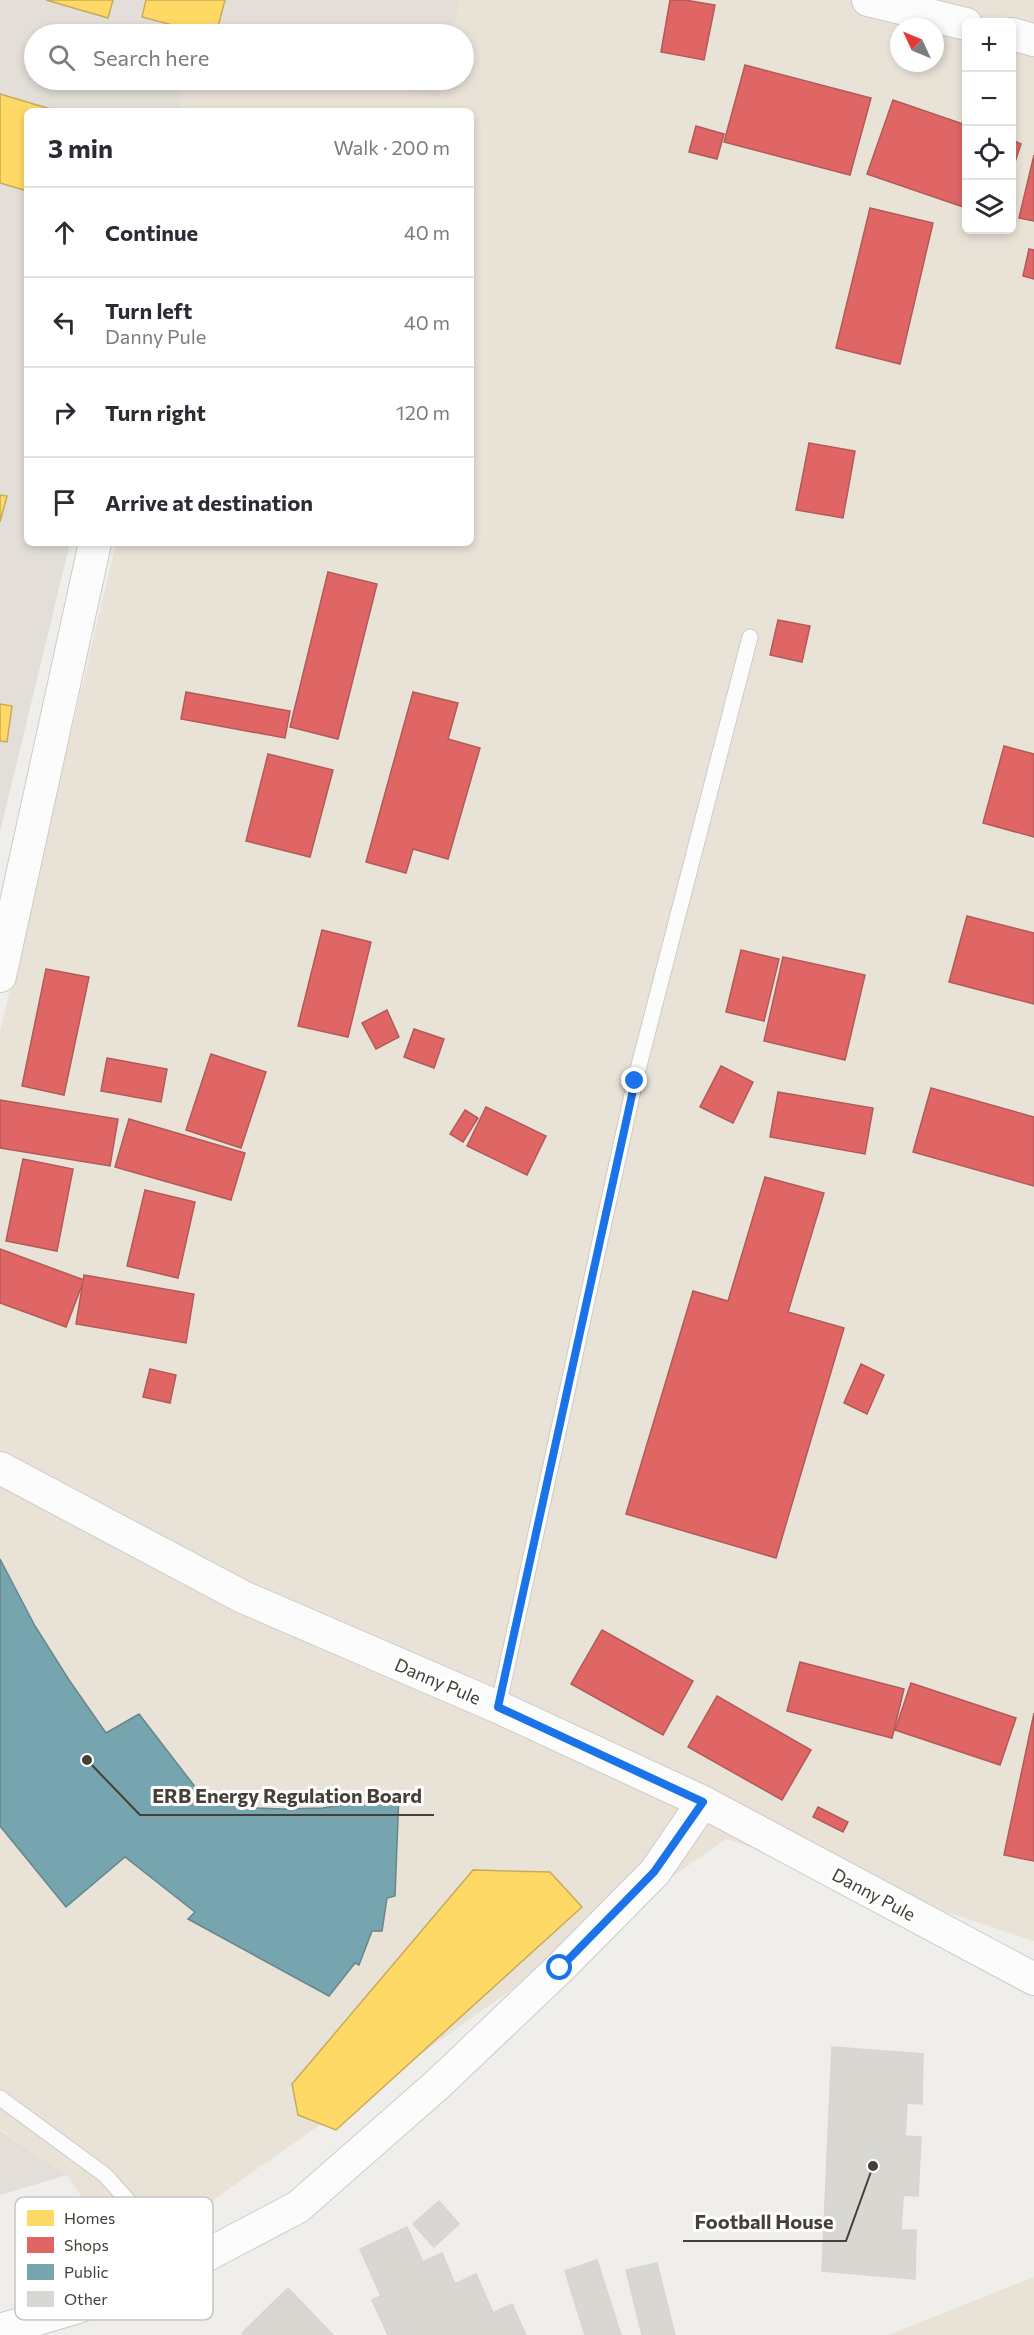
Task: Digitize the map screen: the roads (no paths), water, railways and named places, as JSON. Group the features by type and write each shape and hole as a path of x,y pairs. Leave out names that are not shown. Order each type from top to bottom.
{"street":[{"path":"868,0 962,23"},
{"path":"1016,35 1034,40"},
{"path":"0,976 94,546"},
{"name":"Danny Pule","path":"0,1468 243,1597 498,1707 703,1802 1034,1979"},
{"path":"213,2252 298,2207 438,2084 560,1968 654,1872 703,1802"},
{"path":"0,2330 34,2320"}],"lane":[{"path":"498,1707 635,1081 750,637"},
{"path":"0,2098 105,2175 125,2197"}],"place":[{"name":"ERB Energy Regulation Board","path":"87,1760"},
{"name":"Football House","path":"873,2166"}]}
